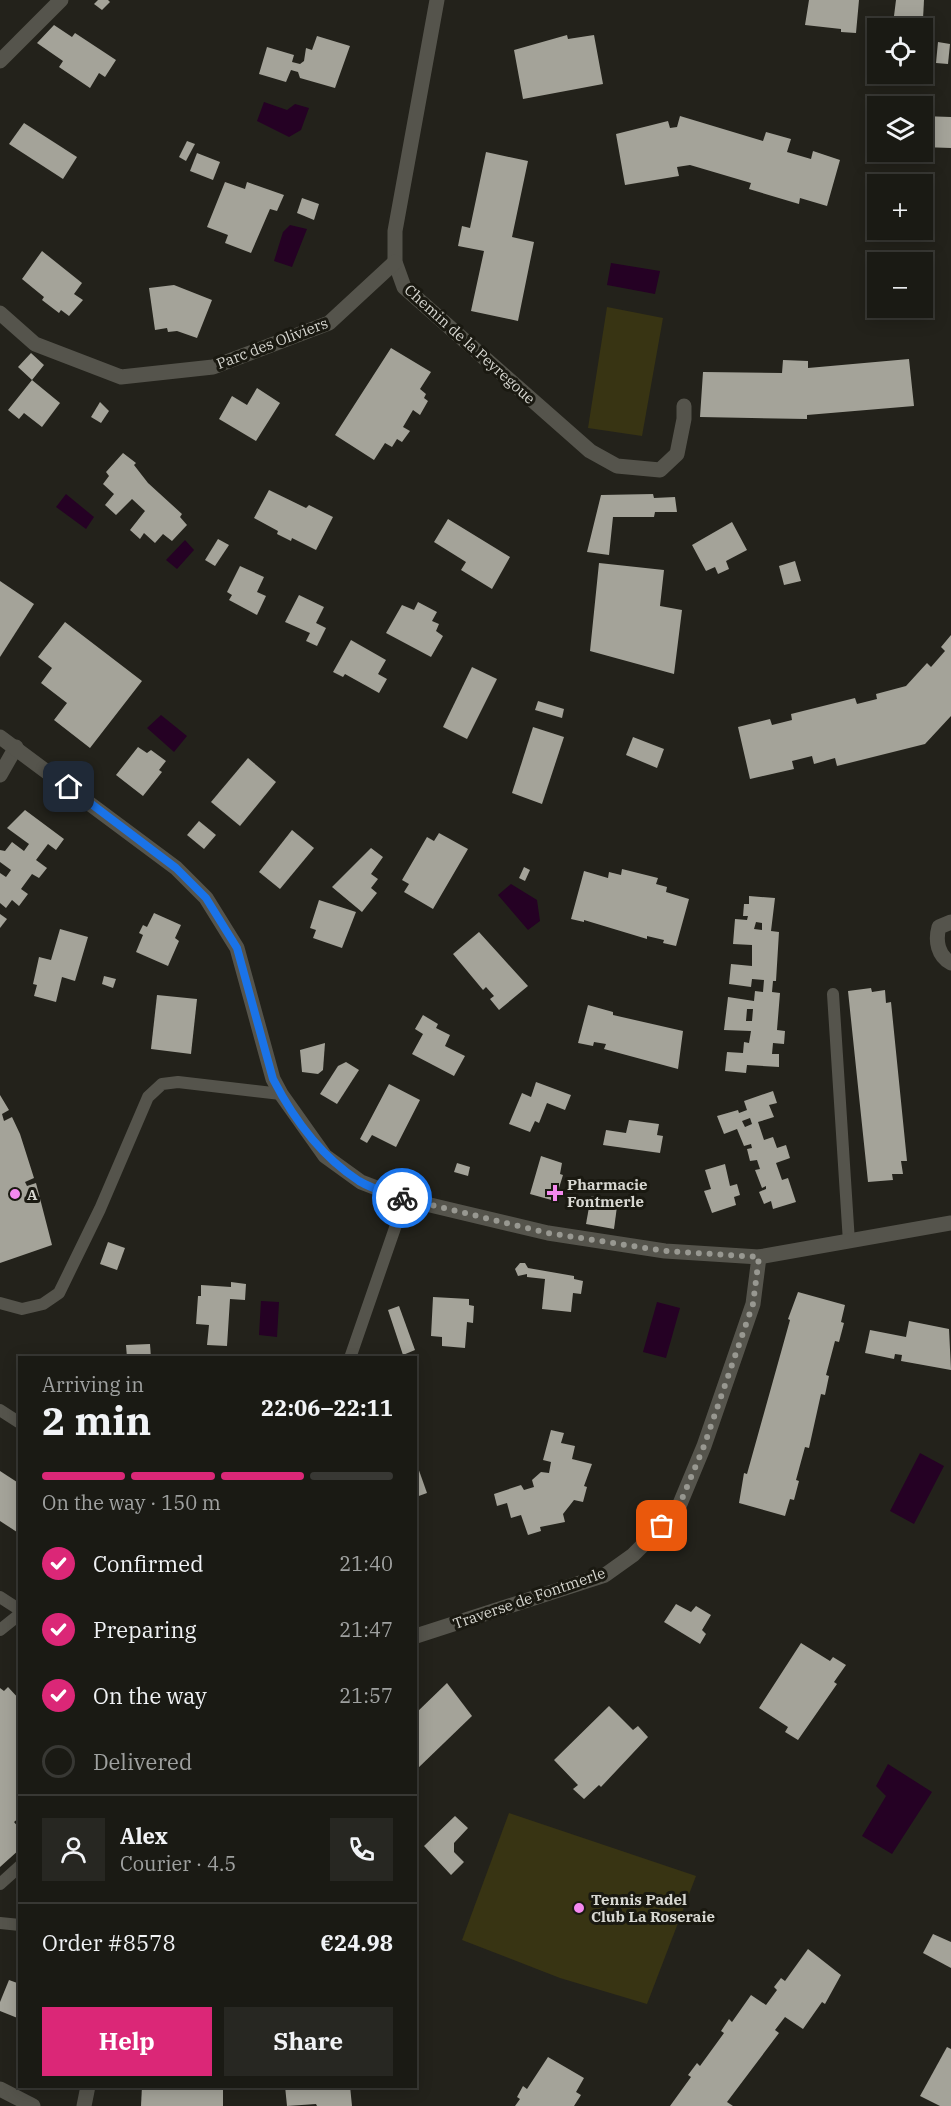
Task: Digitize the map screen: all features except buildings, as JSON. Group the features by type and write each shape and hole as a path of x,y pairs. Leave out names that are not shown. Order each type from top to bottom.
{"street":[{"path":"0,61 60,0"},
{"name":"Chemin de la Peyregoue","path":"436,0 395,231 395,262 404,287 590,451 617,466 660,470 676,454 684,419 684,406"},
{"name":"Parc des Oliviers","path":"0,313 35,344 121,377 213,367 329,323 395,262"},
{"path":"0,737 176,868 206,898 237,948 273,1079 281,1094 325,1156 361,1182 405,1199 548,1233 665,1251 759,1257 951,1223"},
{"path":"0,775 16,747"},
{"path":"951,922 939,927 936,937 939,950 951,963"},
{"name":"Traverse de Fontmerle","path":"417,1636 605,1575 633,1555 677,1511 704,1446 753,1304 759,1257"},
{"path":"84,2106 88,2088"},
{"path":"0,2089 33,2106"}],"lane":[{"path":"832,994 849,1242"},
{"path":"0,1303 22,1309 43,1304 59,1293 100,1209 148,1097 162,1084 178,1082 281,1094"},
{"path":"352,1356 405,1199"},
{"path":"0,1410 18,1422"},
{"path":"0,1597 18,1610"},
{"path":"0,1630 18,1614"},
{"path":"0,1884 18,1868"},
{"path":"0,1923 18,1925"}],"shaded area":[{"path":"264,102 287,110 295,104 309,108 301,130 289,137 257,121"},
{"path":"290,225 307,229 292,267 274,261 283,232"},
{"path":"611,263 660,271 655,294 607,285"},
{"path":"607,307 663,318 642,436 588,428"},
{"path":"66,494 94,517 86,529 56,507"},
{"path":"185,540 194,550 177,569 166,560"},
{"path":"161,715 187,736 174,752 147,728"},
{"path":"511,884 537,900 540,921 528,930 498,895"},
{"path":"261,1301 279,1302 277,1337 259,1335"},
{"path":"657,1302 680,1308 666,1358 643,1352"},
{"path":"920,1453 944,1466 914,1524 890,1511"},
{"path":"888,1764 932,1792 892,1854 862,1836 886,1796 876,1786"},
{"name":"Tennis Padel Club La Roseraie","path":"509,1813 696,1876 647,2004 560,1978 462,1940"}],"way so far":[{"path":"402,1198 548,1233 665,1251 759,1257 753,1304 704,1446 677,1511 662,1526"}],"place":[{"name":"Pharmacie Fontmerle","path":"555,1193"},
{"name":"A","path":"15,1194"},
{"name":"Tennis Padel Club La Roseraie","path":"579,1908"}],"route":[{"path":"69,787 176,868 206,898 237,948 273,1079 281,1094 325,1156 361,1182 402,1198"}]}
